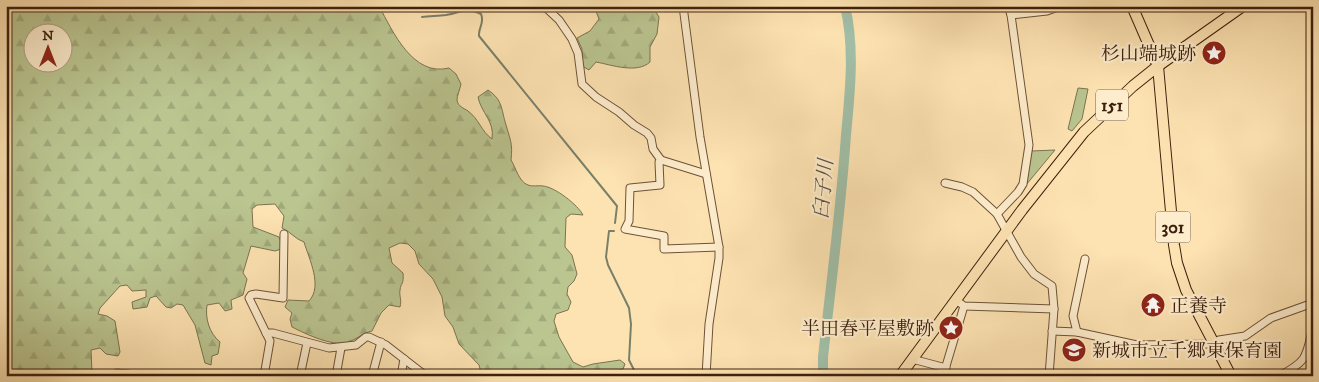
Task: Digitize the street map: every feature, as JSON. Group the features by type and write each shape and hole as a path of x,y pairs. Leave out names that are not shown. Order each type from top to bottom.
{"highway":[{"name":"301","path":"1132,6 1158,66 1177,263 1186,290 1230,376"},
{"name":"151","path":"900,376 912,359 960,303 1022,210 1084,132 1133,86 1158,66 1243,6"}],"street":[{"path":"544,6 559,20 572,39 578,53 582,84 596,98 647,133 651,138 653,149 661,160 706,174"},
{"path":"683,6 706,174 719,247 709,324 706,376"},
{"path":"997,214 1023,184 1029,145 1008,6"},
{"path":"1011,16 1061,6"},
{"path":"661,160 659,162 660,185 630,188 630,221 625,229 664,236 664,249 719,247"},
{"path":"945,183 973,192 997,214 1020,257 1034,274 1052,286 1054,309 1049,376"},
{"path":"264,376 270,342 249,298 251,295 256,294 283,298 284,234"},
{"path":"1076,332 1073,316 1085,259"},
{"path":"912,359 945,372 960,303 1054,309"},
{"path":"1052,331 1076,332 1137,345 1214,343 1219,340 1245,336 1271,318 1313,303"},
{"path":"1305,358 1313,327"},
{"path":"266,333 273,332 329,348 341,348 358,344 366,337 381,342 426,376"},
{"path":"372,376 381,342"},
{"path":"300,376 307,343"},
{"path":"336,376 341,348"},
{"path":"1279,376 1296,367 1305,358 1313,355"},
{"path":"401,376 404,359"}],"green space":[{"path":"6,6 379,6 398,39 415,59 425,66 436,69 449,68 456,74 461,84 457,98 459,104 472,114 492,139 492,127 478,97 488,90 496,97 501,105 511,142 511,160 522,181 530,186 543,186 554,190 566,197 583,215 571,214 566,218 565,247 572,255 577,274 574,281 568,287 567,294 571,302 568,310 556,314 554,321 559,337 573,362 583,367 620,360 625,364 623,369 601,376 482,376 479,365 459,344 453,327 445,316 442,297 433,279 419,264 415,251 408,244 400,243 389,248 392,263 403,273 400,287 400,307 389,305 381,313 372,331 345,343 321,340 305,333 292,327 290,319 292,313 285,307 288,300 309,301 315,288 314,272 304,242 282,228 284,216 275,204 257,205 252,209 253,227 279,237 281,249 275,251 251,246 243,273 247,279 243,295 231,300 232,309 225,311 219,303 207,305 209,325 213,334 220,342 218,354 212,356 211,365 205,363 195,325 183,305 177,304 171,308 166,307 156,296 150,298 147,307 133,309 132,302 146,297 146,290 132,291 127,285 120,286 100,308 98,314 107,316 115,321 120,352 118,356 106,354 100,348 91,350 92,373 95,376 6,376"},
{"path":"594,6 652,6 659,17 657,34 650,47 650,62 645,66 631,68 596,62 589,70 582,66 582,49 577,38 590,31 599,19"},
{"path":"1078,88 1088,89 1082,119 1072,131 1068,129"},
{"path":"1055,150 1026,185 1031,151"},
{"path":"116,369 130,370 133,376 105,376"}],"waterway":[{"name":"臼子川","path":"823,376 823,357 850,86 851,54 845,6"},
{"path":"422,17 446,15 467,10 481,14 482,20 479,36 617,206 615,223"},
{"path":"614,231 609,231 606,257 629,308 631,324 629,360 637,376"}],"place":[{"name":"杉山端城跡","path":"1214,53"},
{"name":"正養寺","path":"1153,305"},
{"name":"半田春平屋敷跡","path":"951,328"},
{"name":"新城市立千郷東保育園","path":"1074,350"}]}
